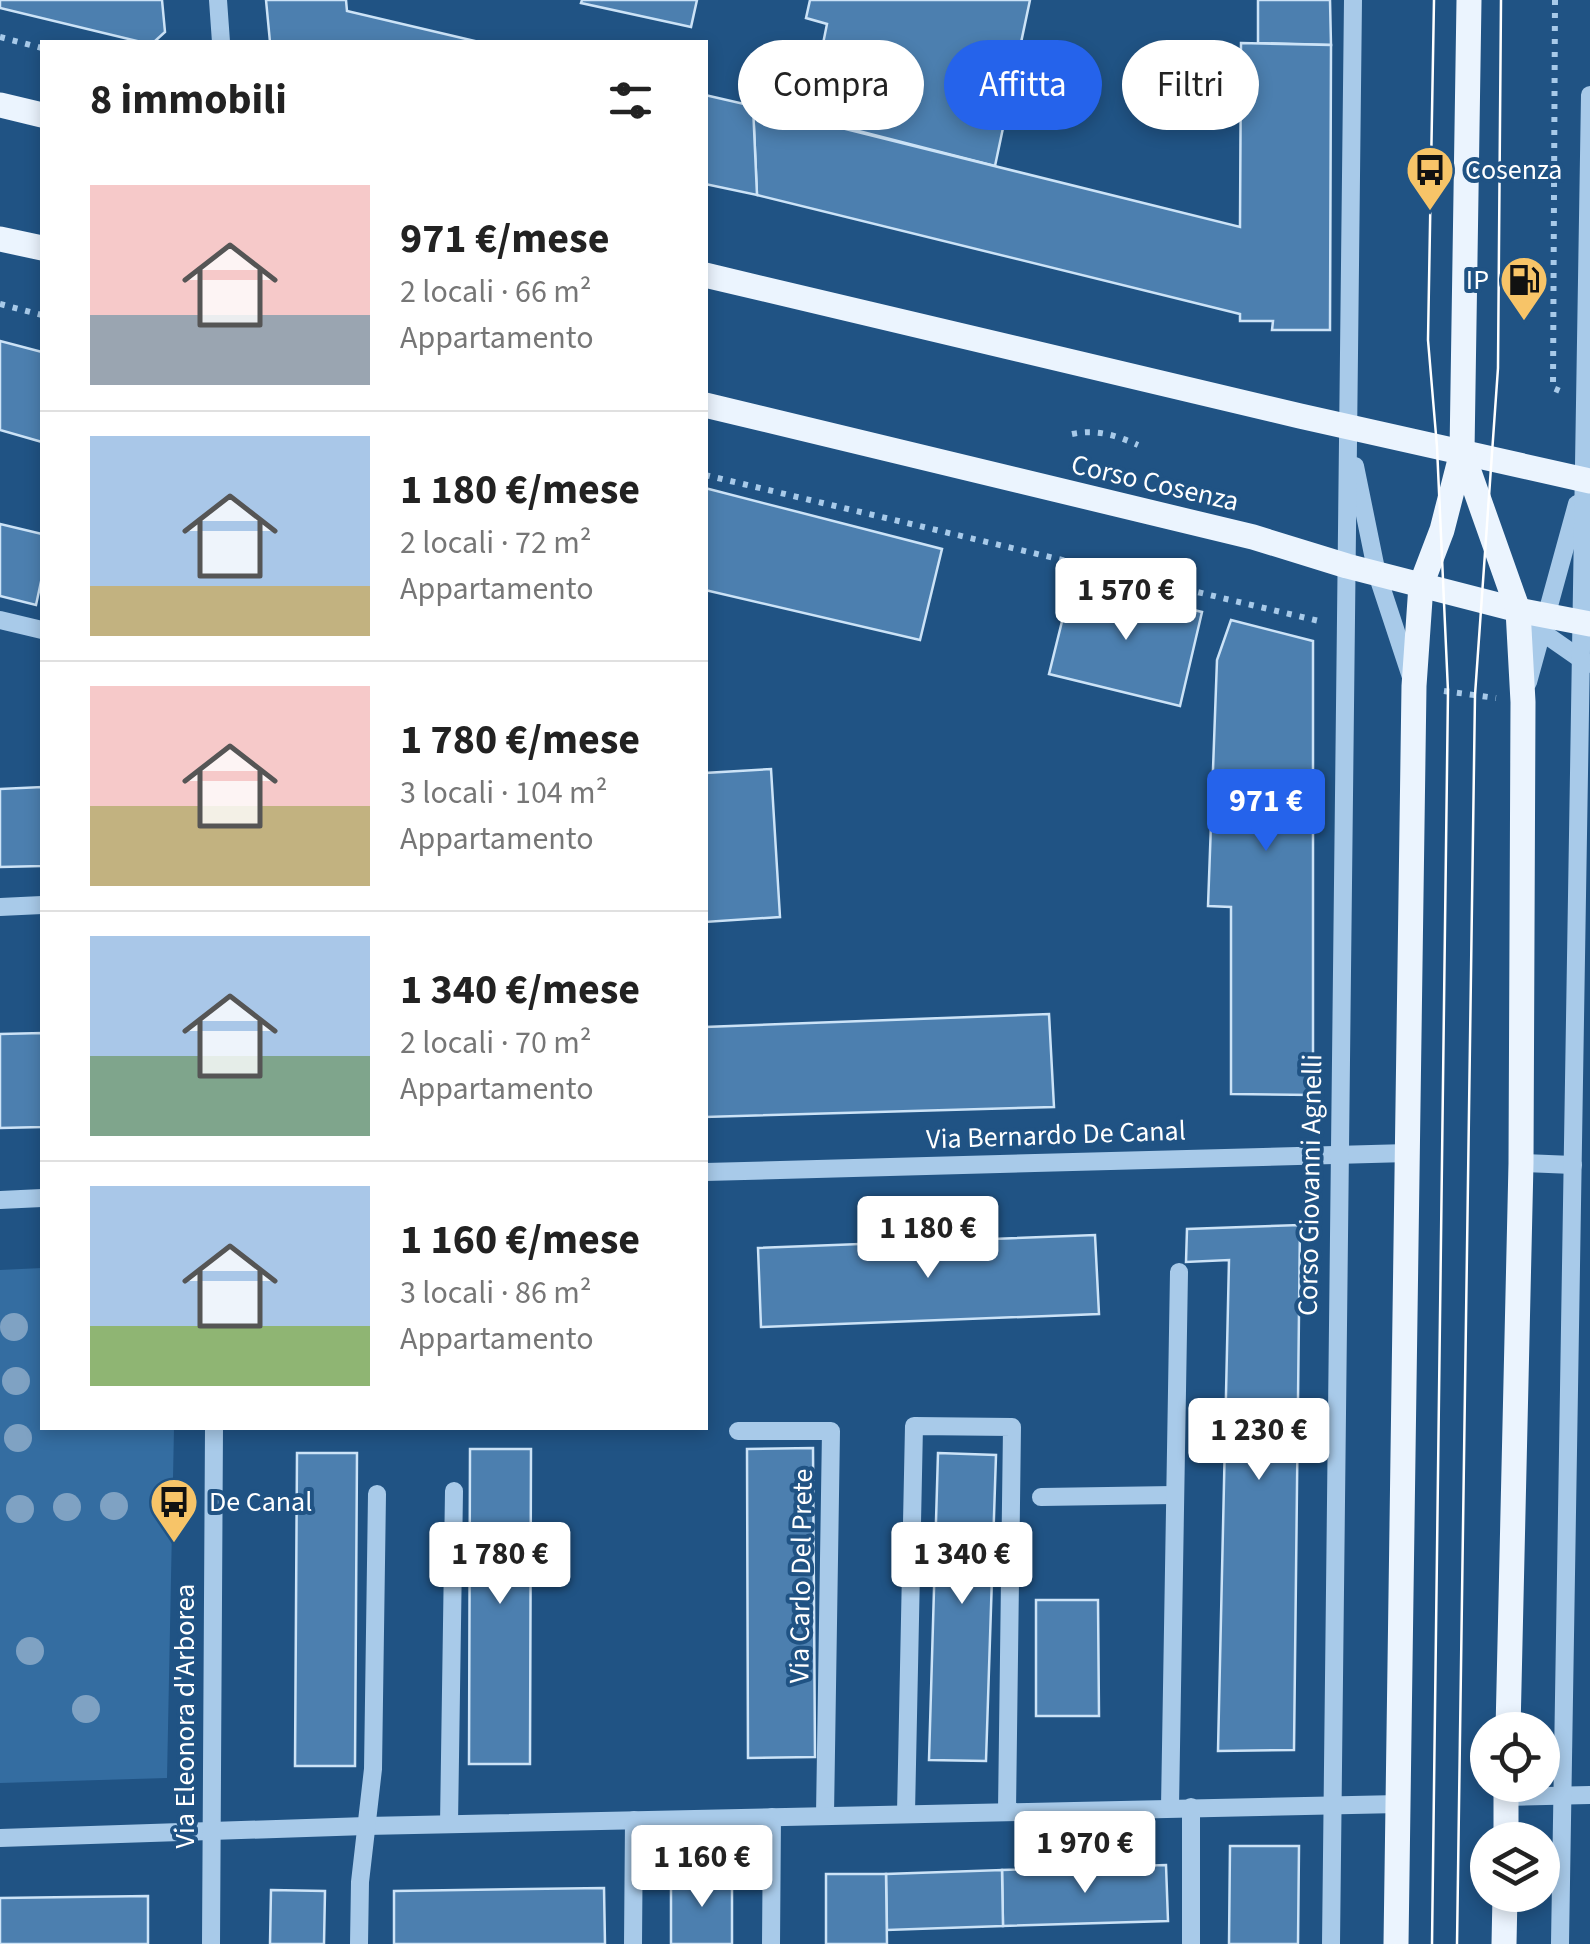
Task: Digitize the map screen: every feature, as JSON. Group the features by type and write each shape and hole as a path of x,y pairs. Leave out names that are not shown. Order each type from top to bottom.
{"main road":[{"name":"Corso Giovanni Agnelli","path":"1396,1944 1414,686 1421,584 1442,530 1462,452 1469,0"},
{"path":"0,105 40,115"},
{"path":"0,238 40,248"},
{"path":"708,276 1587,480"},
{"name":"Corso Cosenza","path":"708,406 1253,537 1518,610 1543,623 1586,622"},
{"name":"Corso Giovanni Agnelli","path":"1462,452 1518,610 1523,702 1522,1163 1508,1712"},
{"path":"1504,1944 1505,1912"}],"street":[{"path":"218,0 221,40"},
{"name":"Corso Giovanni Agnelli","path":"1330,1944 1354,0"},
{"name":"Corso Giovanni Agnelli","path":"1560,1944 1586,664 1590,94"},
{"name":"Corso Giovanni Agnelli","path":"1348,426 1377,574 1414,686"},
{"name":"Corso Giovanni Agnelli","path":"1523,702 1587,480"},
{"path":"0,620 40,630"},
{"name":"Corso Cosenza","path":"1543,623 1586,664"},
{"path":"0,907 40,905"},
{"name":"Via Bernardo De Canal","path":"708,1172 1408,1153"},
{"path":"1522,1163 1573,1165"},
{"path":"0,1200 40,1198"},
{"path":"1170,1806 1179,1272"},
{"path":"906,1813 914,1426 1012,1428 1007,1811"},
{"name":"Via Eleonora d'Arborea","path":"211,1944 214,1430"},
{"name":"Via Carlo Del Prete","path":"738,1431 830,1431 825,1815"},
{"path":"449,1824 454,1490"},
{"path":"359,1944 360,1882 373,1769 377,1494"},
{"path":"1041,1498 1174,1496"},
{"path":"1562,1796 1590,1795"},
{"path":"0,1838 1170,1806 1399,1804"},
{"path":"1191,1944 1192,1807"},
{"path":"771,1944 772,1817"},
{"path":"633,1944 634,1820"}],"path":[{"path":"1553,368 1555,0"},
{"path":"0,37 40,47"},
{"path":"0,304 40,314"},
{"path":"1072,434 1105,432 1138,445"},
{"path":"708,476 1319,621 1319,637"},
{"path":"1414,686 1523,702"}],"shaded area":[{"path":"40,1268 40,1430 174,1430 167,1778 0,1783 0,1270"}],"building":[{"path":"0,0 162,0 165,32 156,40 133,40 0,8"},
{"path":"266,0 346,0 347,11 470,40 270,40"},
{"path":"697,0 691,27 581,3"},
{"path":"810,0 1030,0 1022,40 944,40 944,130 1003,130 995,166 855,130 924,130 924,40 824,40 827,24 806,18"},
{"path":"1258,0 1330,0 1331,45 1258,40"},
{"path":"1259,43 1331,45 1330,330 1272,330 1273,321 1240,321 1240,314 757,195 754,130 850,130 1240,227 1241,130 1259,130"},
{"path":"708,96 738,103 738,130 754,130 757,195 708,185"},
{"path":"0,341 40,351 40,441 0,430"},
{"path":"708,489 942,549 920,640 708,591"},
{"path":"0,524 40,534 36,605 0,596"},
{"path":"1072,581 1202,612 1180,706 1049,674"},
{"path":"1231,620 1313,641 1313,1095 1231,1094 1231,907 1208,906 1217,660"},
{"path":"771,769 780,917 708,922 708,773"},
{"path":"40,787 40,866 0,867 0,789"},
{"path":"1049,1014 1054,1107 708,1117 708,1027"},
{"path":"40,1033 40,1127 0,1128 0,1034"},
{"path":"1300,1225 1294,1750 1218,1751 1229,1260 1186,1262 1187,1229"},
{"path":"1095,1235 1099,1314 761,1327 758,1248"},
{"path":"813,1448 815,1757 748,1758 747,1449"},
{"path":"470,1449 531,1449 530,1764 469,1764"},
{"path":"297,1453 357,1453 355,1766 295,1766"},
{"path":"938,1453 996,1455 986,1761 929,1760"},
{"path":"1036,1600 1098,1600 1099,1716 1036,1716"},
{"path":"1230,1846 1299,1846 1298,1944 1229,1944"},
{"path":"1166,1865 1168,1921 1003,1926 1002,1870"},
{"path":"1002,1870 1003,1926 887,1930 886,1874"},
{"path":"826,1874 886,1874 887,1944 826,1944"},
{"path":"671,1876 732,1876 732,1944 671,1944"},
{"path":"604,1888 605,1944 394,1944 394,1891"},
{"path":"271,1890 325,1891 324,1944 270,1944"},
{"path":"148,1896 148,1944 0,1944 0,1898"}],"tram line":[{"path":"1432,1944 1448,691 1428,340 1434,0"},
{"path":"1457,1944 1475,695 1498,368 1501,0"}],"place":[{"name":"Cosenza","path":"1430,212"},
{"name":"IP","path":"1524,322"},
{"name":"De Canal","path":"174,1544"}]}
